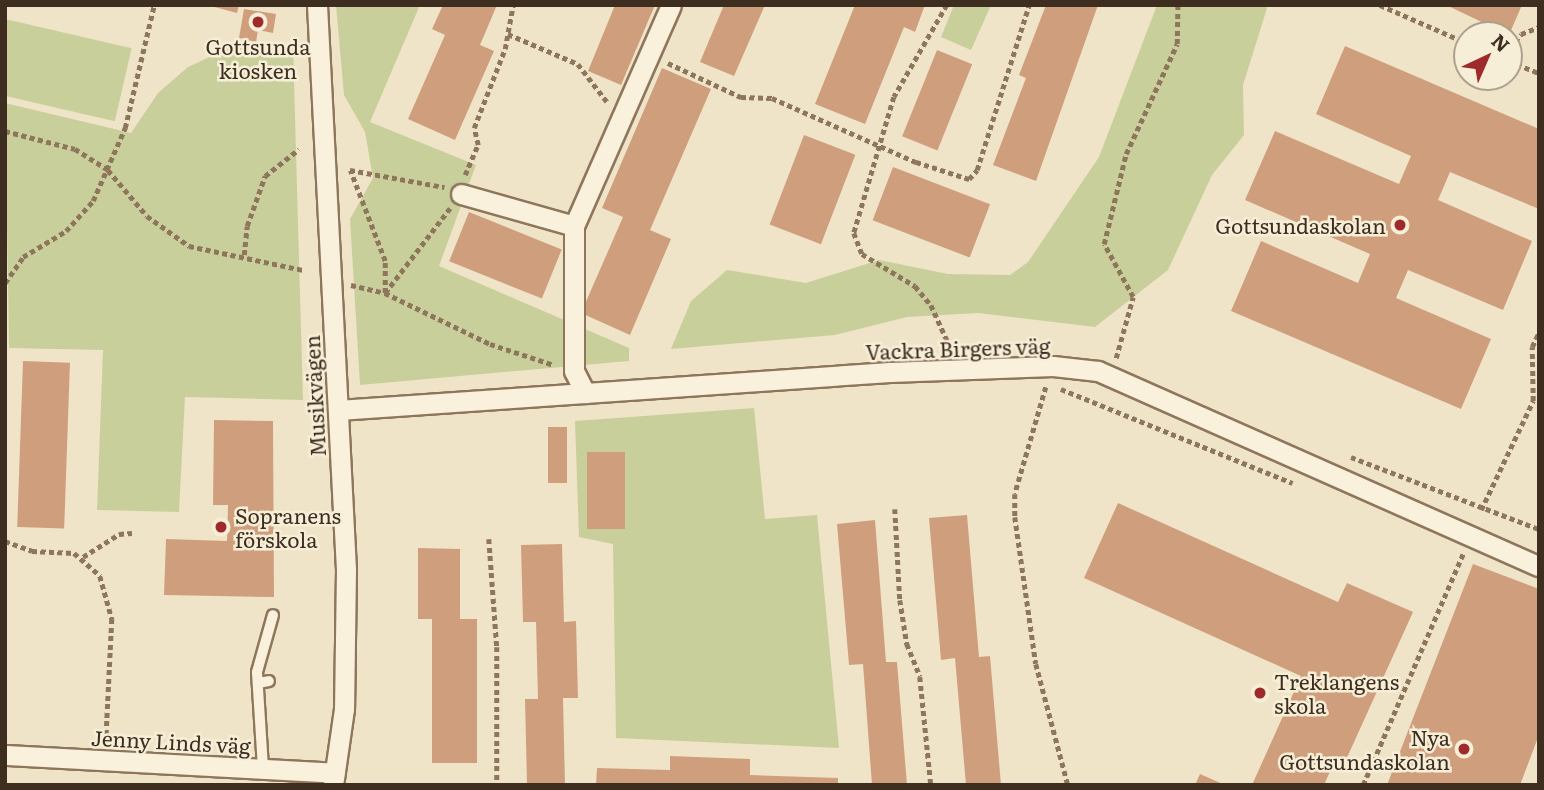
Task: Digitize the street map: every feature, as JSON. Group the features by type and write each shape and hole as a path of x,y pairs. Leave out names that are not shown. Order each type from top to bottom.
{"street":[{"name":"Musikvägen","path":"317,5 346,569 344,709 334,779"},
{"path":"585,393 574,371 574,226 671,5"},
{"path":"461,194 574,226"},
{"name":"Vackra Birgers väg","path":"338,410 585,393 1098,371 1467,544 1539,566"},
{"name":"Jenny Linds väg","path":"5,755 263,768 334,779"}],"lane":[{"path":"263,768 262,642 273,615"}],"path":[{"path":"5,283 23,257 75,221 108,170 125,128 154,5"},
{"path":"385,293 461,194 478,145 474,128 497,77 513,5"},
{"path":"947,5 894,97 882,147 854,233 862,254 923,296 949,336 952,352"},
{"path":"649,54 718,89 741,97 772,98 882,147 969,178 977,170 1029,5"},
{"path":"1115,363 1133,297 1104,244 1126,154 1177,44 1178,5"},
{"path":"1380,5 1453,37"},
{"path":"508,34 578,64 603,101 625,109"},
{"path":"5,131 75,149 108,170 147,216 189,246 244,255 303,270"},
{"path":"244,255 247,226 265,176 299,149"},
{"path":"385,293 385,261 350,170 461,194"},
{"path":"349,284 385,293 490,344 574,371"},
{"path":"1363,785 1467,544 1533,401 1532,347 1539,332"},
{"path":"1068,785 1036,664 1015,517 1033,421 1050,375 1299,486"},
{"path":"895,509 900,600 907,645 920,677 930,785"},
{"path":"6,542 32,551 83,557 118,534 132,533"},
{"path":"489,539 497,647 497,785"},
{"path":"1451,547 1467,544"},
{"path":"83,557 100,576 112,619 108,760"}],"green space":[{"path":"336,5 420,5 370,122 476,165 439,266 629,348 629,361 360,385 350,219 373,178 365,132 344,95"},
{"path":"954,5 991,5 971,50 941,37"},
{"path":"1157,5 1268,5 1243,85 1244,135 1212,175 1168,270 1095,327 978,313 907,317 835,335 671,349 691,301 727,270 806,283 879,260 948,274 1010,275 1028,262 1099,157"},
{"path":"5,19 132,48 115,121 5,96"},
{"path":"238,44 293,45 303,400 185,397 179,512 97,510 103,350 9,348 5,103 131,133 158,93 188,67"},
{"path":"754,408 765,519 817,515 839,748 616,738 613,544 579,537 575,421"}],"building":[{"path":"207,5 239,5 237,13"},
{"path":"443,5 497,5 480,45 494,51 455,140 408,119 445,35 432,29"},
{"path":"615,5 655,5 621,85 588,71"},
{"path":"724,5 765,5 734,76 700,62"},
{"path":"855,5 925,5 915,32 904,27 865,124 815,104"},
{"path":"1046,5 1098,5 1036,181 993,165 1026,78 1019,75"},
{"path":"1446,5 1522,5 1515,21 1480,21"},
{"name":"Gottsunda kiosken","path":"244,9 276,14 273,33 258,30 256,42 239,38"},
{"name":"Gottsundaskolan","path":"1345,46 1539,129 1539,209 1450,172 1438,200 1532,241 1503,310 1408,270 1396,298 1491,339 1461,409 1231,311 1261,241 1358,283 1370,254 1245,200 1275,131 1399,184 1411,156 1316,114"},
{"path":"937,50 972,64 937,150 902,136"},
{"path":"662,68 711,89 650,230 671,239 630,335 581,313 623,217 602,208"},
{"path":"804,135 855,155 821,244 770,225"},
{"path":"893,167 990,204 970,257 873,220"},
{"path":"469,212 562,249 542,299 449,261"},
{"path":"23,361 70,363 64,529 17,527"},
{"path":"214,420 273,421 274,597 164,595 166,539 227,541 228,505 213,505"},
{"path":"548,427 567,427 567,483 548,483"},
{"path":"587,452 625,452 625,529 587,529"},
{"path":"1118,503 1338,602 1347,583 1413,612 1345,762 1336,758 1324,785 1252,785 1301,676 1084,578"},
{"path":"967,515 979,657 990,656 1001,785 966,785 955,658 941,660 929,518"},
{"path":"875,520 886,662 897,662 907,785 872,785 863,664 849,665 837,524"},
{"path":"562,544 564,622 576,621 578,698 563,698 565,785 527,785 525,699 538,699 536,622 523,622 521,545"},
{"path":"418,548 460,549 460,619 477,619 477,763 432,763 432,619 418,619"},
{"path":"1473,564 1539,589 1539,735 1520,785 1387,785"},
{"path":"670,756 750,759 750,775 838,778 838,785 596,785 597,768 670,770"},
{"path":"1200,774 1225,785 1195,785"}],"place":[{"name":"Gottsunda kiosken","path":"258,22"},
{"name":"Gottsundaskolan","path":"1400,225"},
{"name":"Sopranens förskola","path":"221,527"},
{"name":"Treklangens skola","path":"1260,693"},
{"name":"Nya Gottsundaskolan","path":"1464,749"}]}
